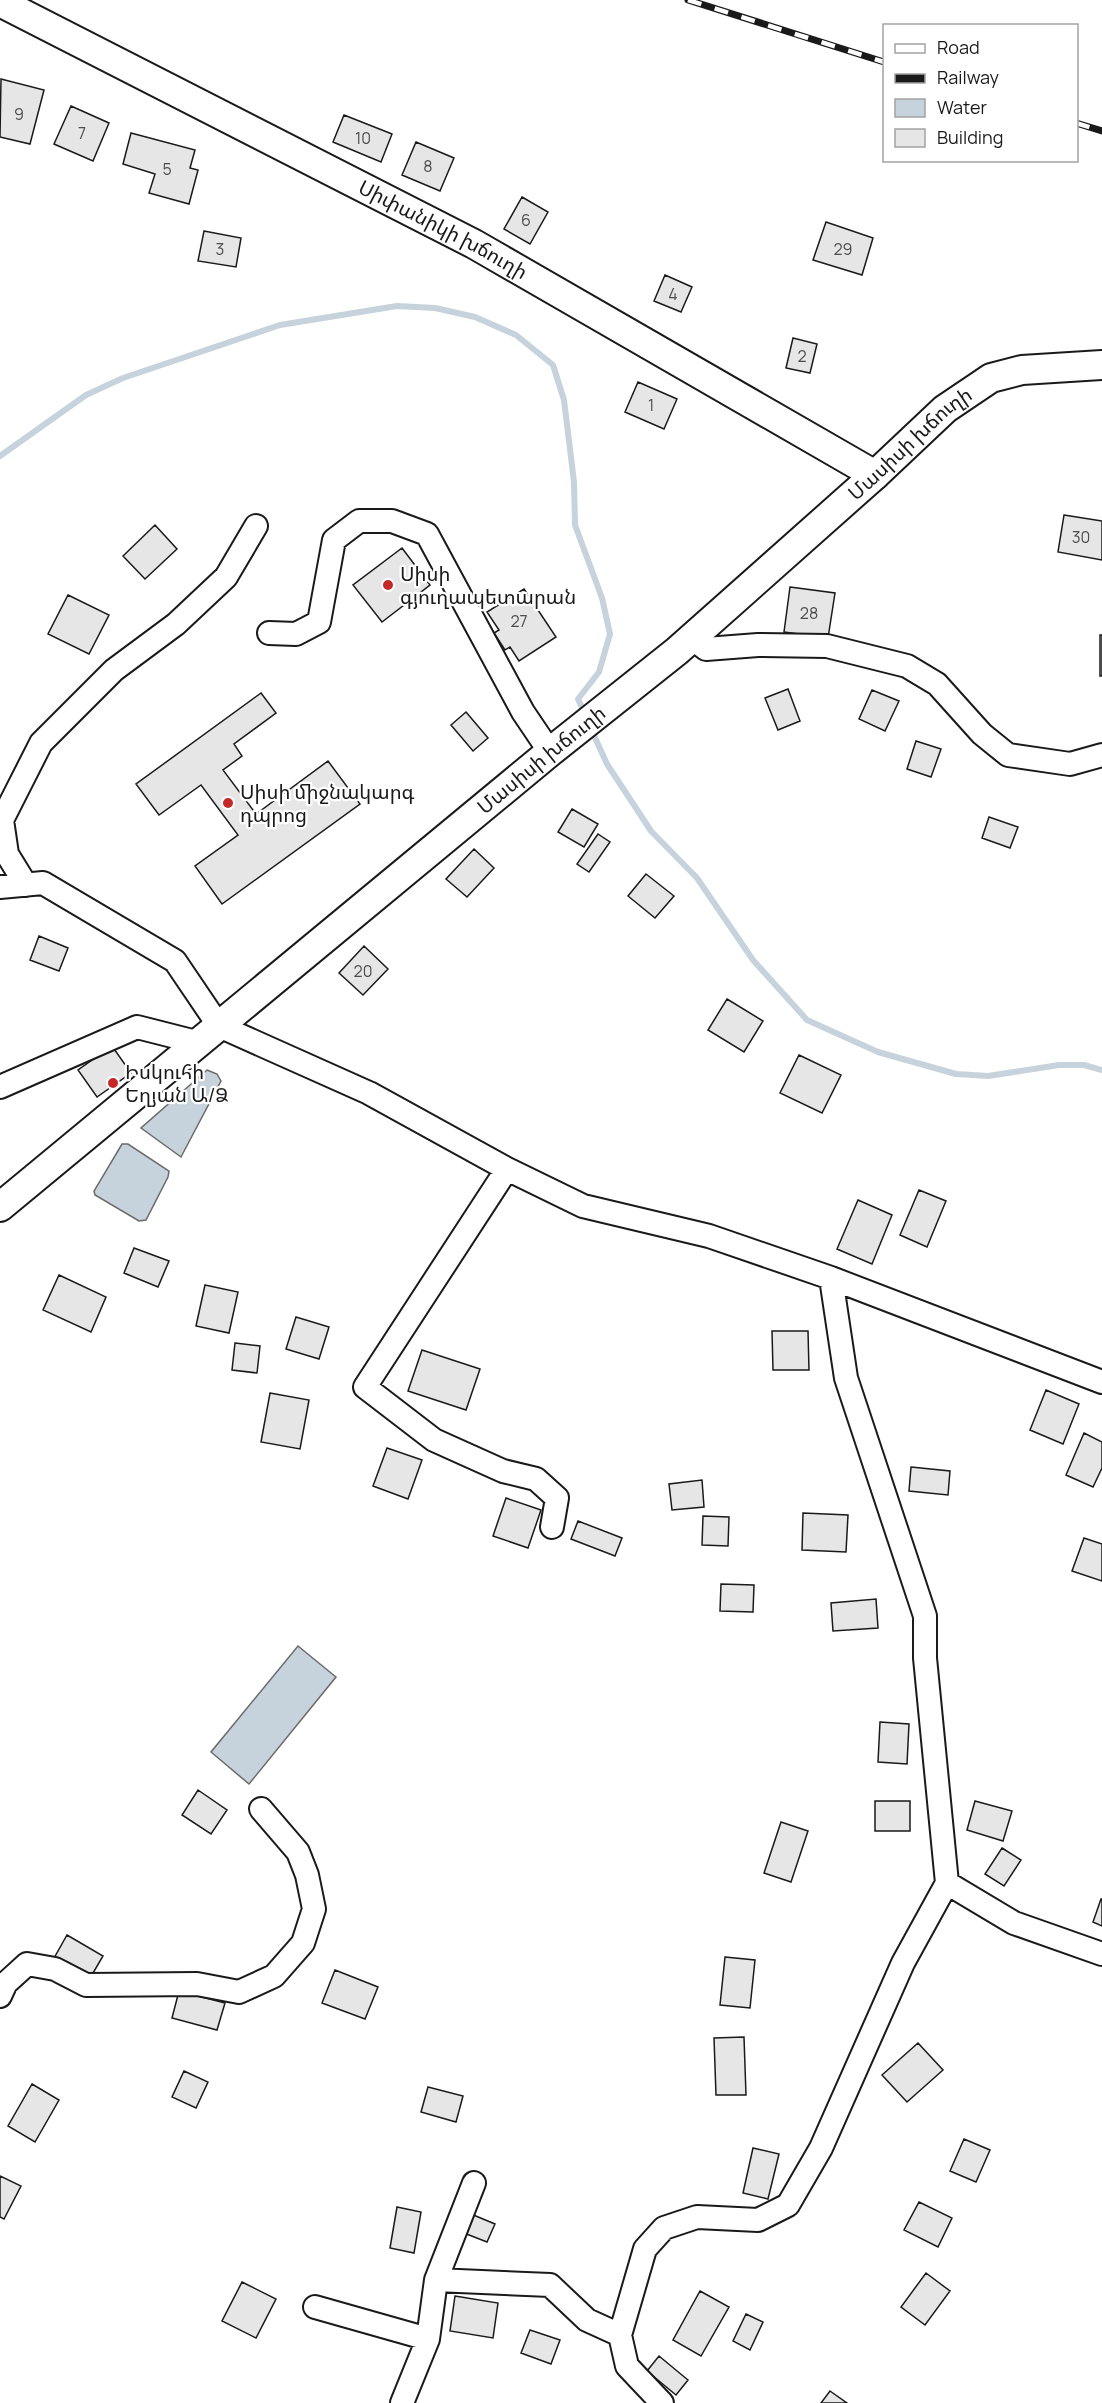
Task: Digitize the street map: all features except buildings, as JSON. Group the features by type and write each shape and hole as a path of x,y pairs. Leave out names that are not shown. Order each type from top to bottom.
{"main road":[{"name":"Սիփանիկի խճուղի","path":"0,2 474,244 875,475"},
{"name":"Մասիսի խճուղի","path":"0,1207 684,644 875,475 945,409 991,378 1022,370 1102,365"}],"street":[{"path":"269,633 296,634 319,622 334,540 359,521 392,521 427,534 523,712 550,752"},
{"path":"26,885 8,854 2,820 41,743 114,670 176,624 226,577 256,526"},
{"path":"684,644 706,649 758,645 827,646 907,666 937,684 982,734 1008,755 1070,764 1102,755"},
{"path":"0,887 43,883 175,961 210,1035"},
{"path":"0,1087 137,1027 210,1035 369,1093 507,1169 583,1206 709,1236 831,1278 1102,1382"},
{"path":"507,1169 365,1387 434,1440 503,1471 536,1479 557,1498 552,1527"},
{"path":"662,2403 627,2366 620,2335 645,2249 664,2228 697,2217 758,2220 788,2205 821,2148 903,1963 947,1883 925,1658 925,1616 846,1378 831,1278"},
{"path":"0,1996 6,1983 27,1964 55,1970 86,1985 197,1984 239,1992 274,1976 303,1943 314,1909 308,1875 298,1852 261,1809"},
{"path":"947,1883 1014,1923 1102,1954"},
{"path":"402,2403 428,2339 436,2280 474,2183"},
{"path":"436,2280 549,2285 587,2320 620,2335"},
{"path":"315,2307 428,2339"}],"water":[{"path":"207,1070 217,1074 221,1081 181,1157 141,1128"},
{"path":"122,1144 128,1144 169,1171 146,1220 139,1221 95,1195 94,1191"},
{"path":"298,1646 336,1677 249,1784 211,1752"}],"waterway":[{"path":"0,456 86,395 123,378 280,325 397,306 435,308 475,317 516,335 553,365 564,400 574,482 575,525 602,598 610,634 599,672 578,699 585,714"},
{"path":"591,729 607,764 651,831 697,878 753,960 807,1020 878,1052 956,1074 988,1076 1059,1065 1084,1065 1102,1070"}],"railway":[{"path":"688,0 883,62"},
{"path":"1078,124 1102,131"}],"place":[{"name":"Սիսի գյուղապետարան","path":"388,585"},
{"name":"Սիսի միջնակարգ դպրոց","path":"228,803"},
{"name":"Իսկուհի Եղյան Ա/Ձ","path":"113,1083"}]}
